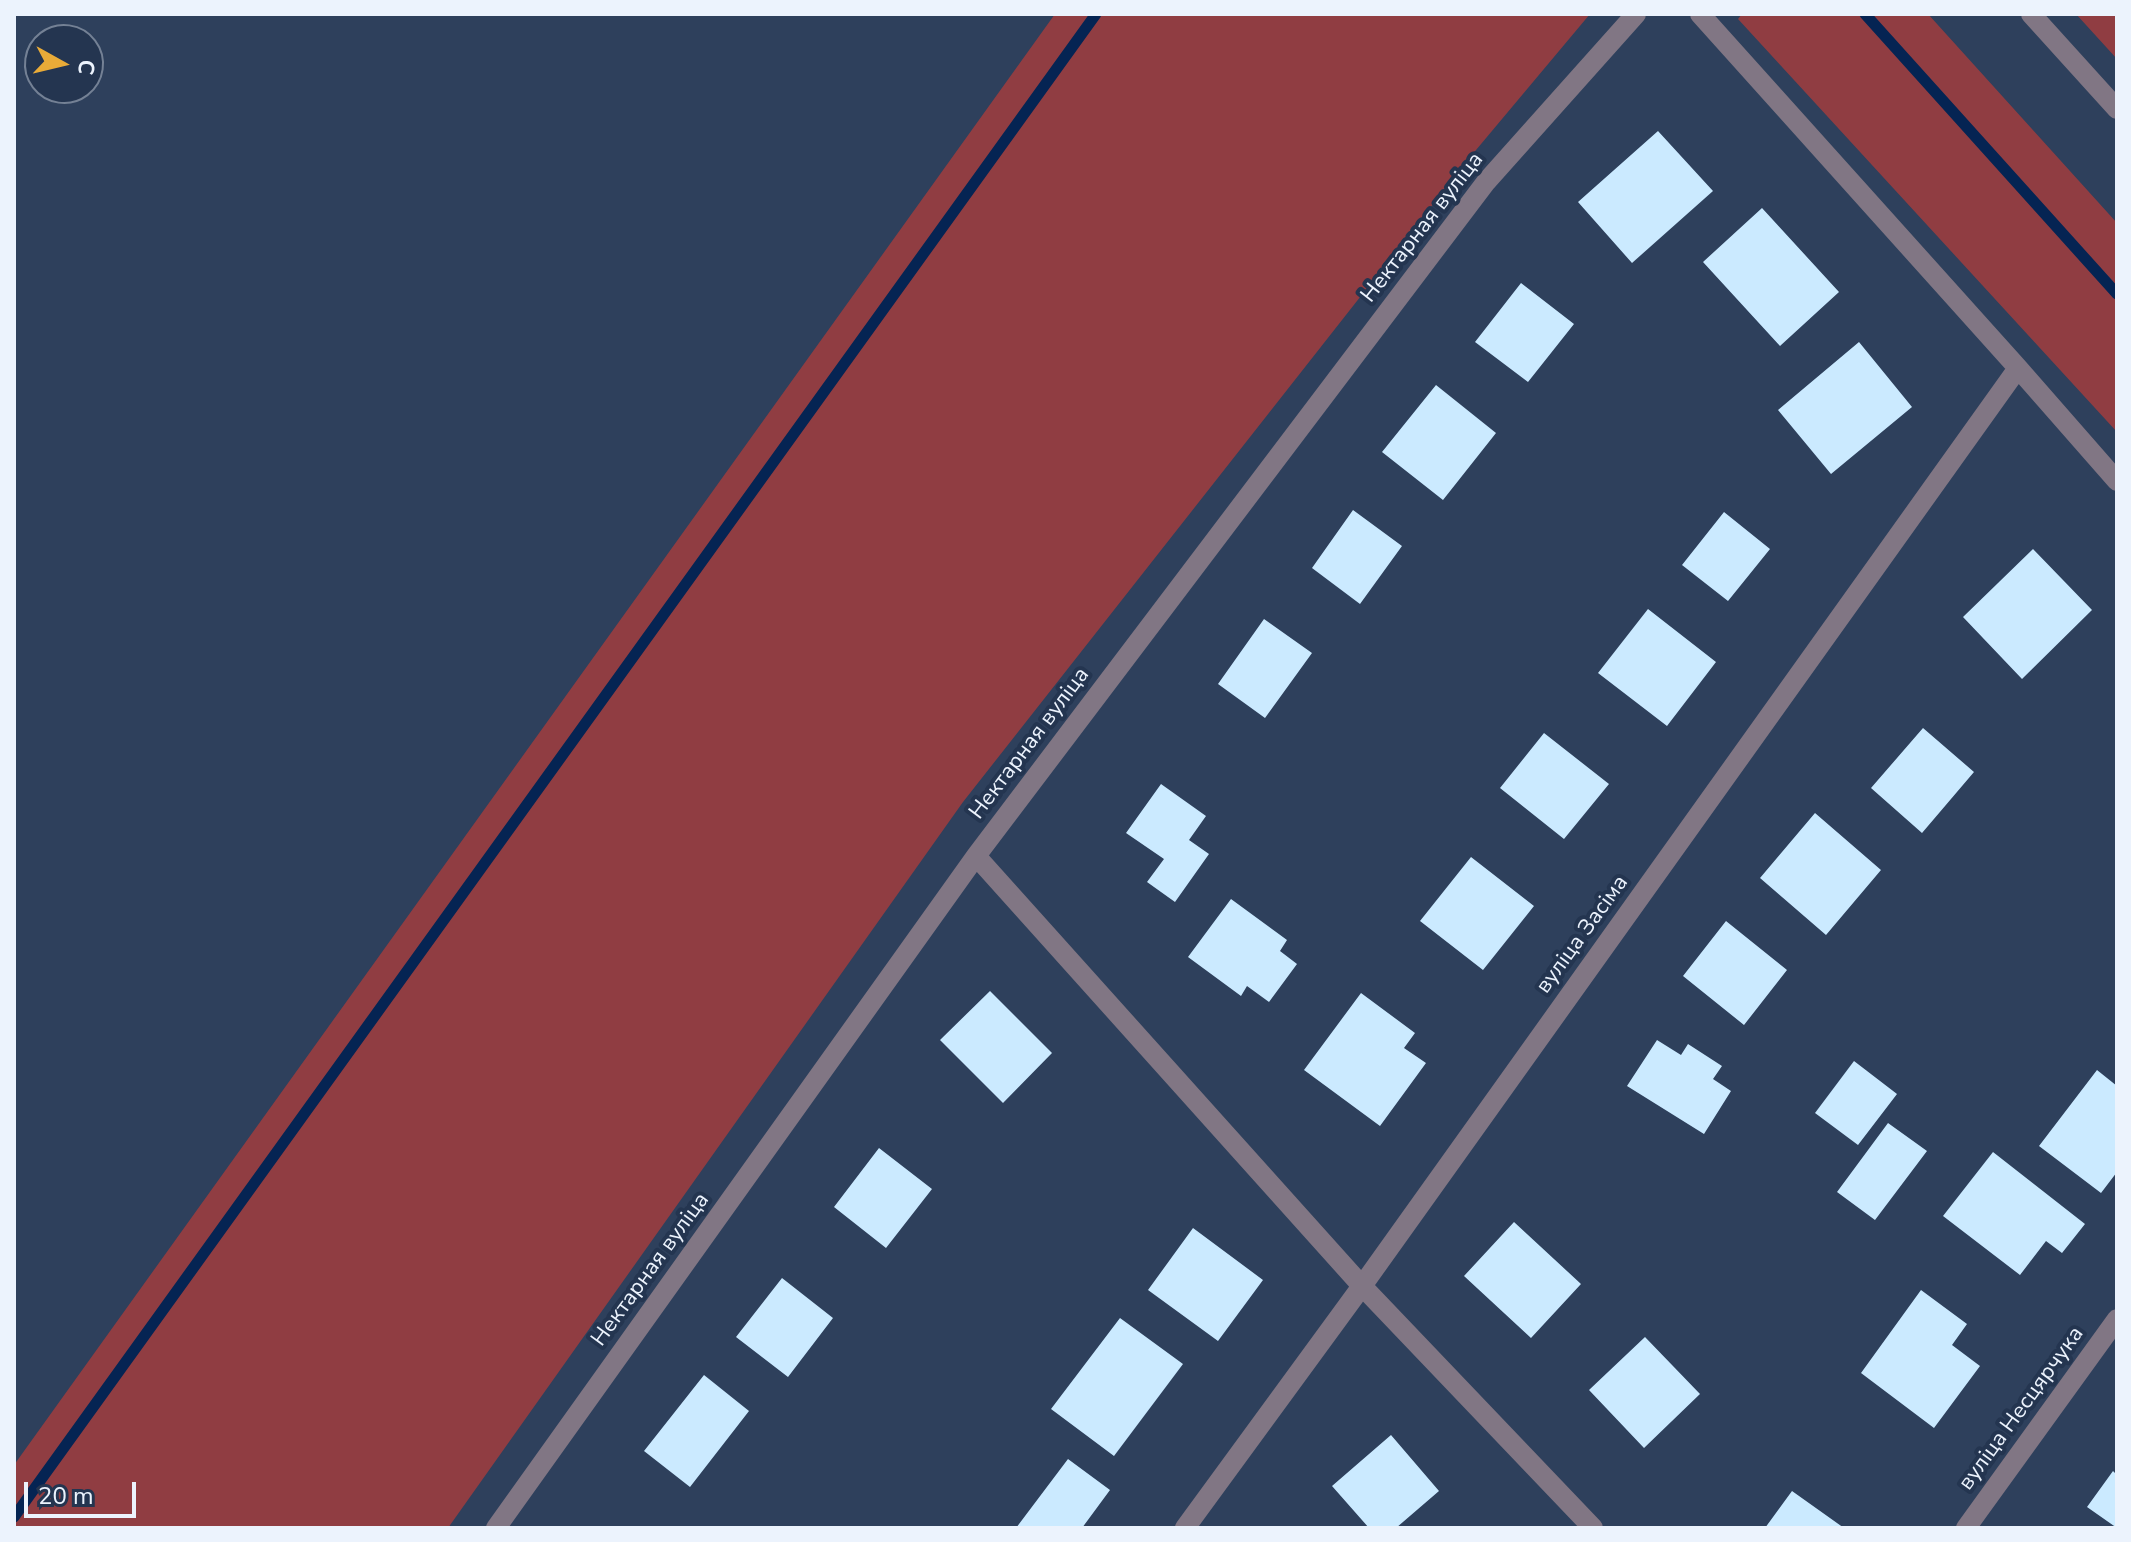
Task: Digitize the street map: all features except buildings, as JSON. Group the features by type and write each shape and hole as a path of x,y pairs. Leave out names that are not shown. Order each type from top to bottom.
{"street":[{"name":"Нектарная вуліца","path":"496,1528 976,856 1486,182 1636,14"},
{"path":"1700,14 2117,481"},
{"path":"2031,14 2117,109"},
{"name":"вуліца Засіма","path":"1185,1528 1362,1286 2018,368"},
{"path":"976,856 1362,1286 1593,1528"},
{"name":"вуліца Несцярчука","path":"1966,1528 2117,1319"}],"shaded area":[{"path":"1055,14 1590,14 1471,156 963,802 448,1528 14,1528 14,1465"},
{"path":"1742,14 1928,14 2117,223 2117,432 1738,19"},
{"path":"2076,14 2117,14 2117,59"}],"waterway":[{"path":"14,1517 1096,14"},
{"path":"1865,14 2117,294"}]}
